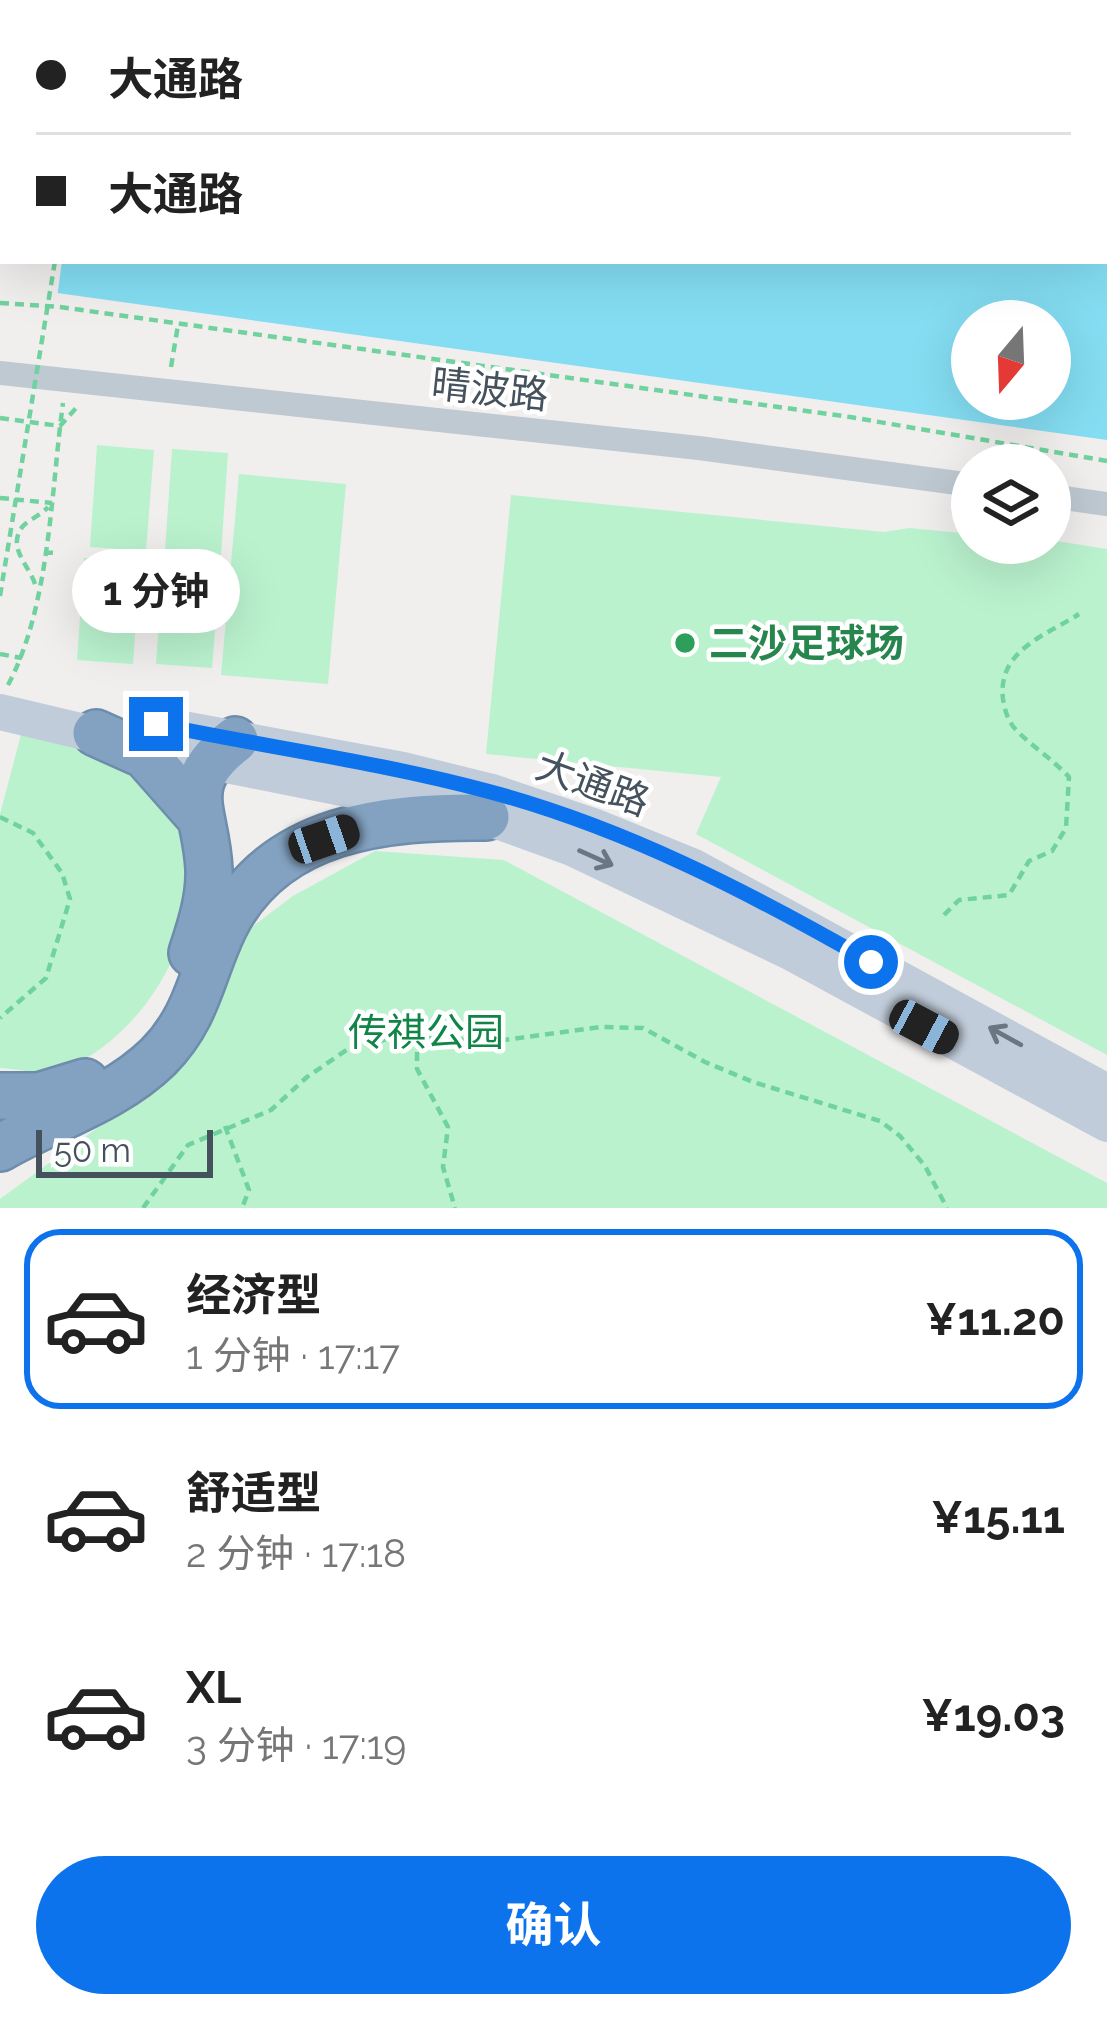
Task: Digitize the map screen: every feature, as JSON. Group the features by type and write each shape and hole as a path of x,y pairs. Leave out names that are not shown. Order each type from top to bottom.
{"highway":[{"path":"0,1148 123,1085 158,1057 197,1001 209,869 198,814 145,755 96,733"},
{"path":"198,814 221,751"},
{"path":"0,1096 39,1096 72,1088 123,1060 149,1037 247,893 292,852 358,827 406,816 486,817"}],"main road":[{"name":"大通路","path":"1,698 96,733 403,770 492,792 613,834 694,867 1107,1092"},
{"name":"大通路","path":"1,698 486,817 572,848 670,891 1107,1124"}],"street":[{"name":"晴波路","path":"0,373 676,445 951,482"},
{"path":"1071,499 1107,504"}],"path":[{"path":"0,596 14,540 56,264"},
{"path":"0,303 178,323 850,417 1107,460"},
{"path":"167,390 178,323"},
{"path":"1,698 22,658 44,551 66,380"},
{"path":"60,426 81,403"},
{"path":"0,418 60,426"},
{"path":"0,498 52,502"},
{"path":"14,540 25,523 52,502"},
{"path":"14,540 36,589"},
{"path":"44,551 58,553"},
{"path":"944,914 958,900 1009,895 1029,861 1052,850 1066,827 1070,776 1008,718 1004,674 1020,650 1079,614"},
{"path":"0,654 22,658"},
{"path":"0,817 33,833 62,873 70,898 46,978 0,1018"},
{"path":"143,1208 188,1145 271,1109 348,1049 395,1037 496,1041 601,1027 643,1028 704,1062 753,1082 880,1120 925,1166 946,1208"},
{"path":"417,1037 416,1069 448,1126 443,1167 455,1208"},
{"path":"224,1126 249,1190 242,1208"}],"green space":[{"path":"97,445 154,450 146,551 90,547"},
{"path":"172,449 228,453 221,555 165,551"},
{"path":"239,474 346,484 328,684 221,675"},
{"path":"511,495 884,532 909,528 951,532 951,564 1071,564 1071,543 1107,549 1107,1055 696,834 721,777 486,754"},
{"path":"84,558 140,562 133,664 77,660"},
{"path":"163,563 220,567 212,668 156,664"},
{"path":"23,727 94,744 144,779 184,838 191,885 177,950 142,1009 92,1055 49,1072 0,1068 0,814"},
{"name":"传祺公园","path":"375,851 504,860 1107,1183 1107,1208 0,1208 0,1199 186,1063 245,932 293,896"}],"water":[{"path":"0,264 1107,264 1107,440 964,420 1071,420 1071,300 951,300 951,418 0,285"}],"pier":[{"path":"0,264 62,264 57,298 0,291"}],"place":[{"name":"二沙足球场","path":"685,643"}],"route":[{"path":"156,724 403,770 526,803 694,867 871,962"}]}
